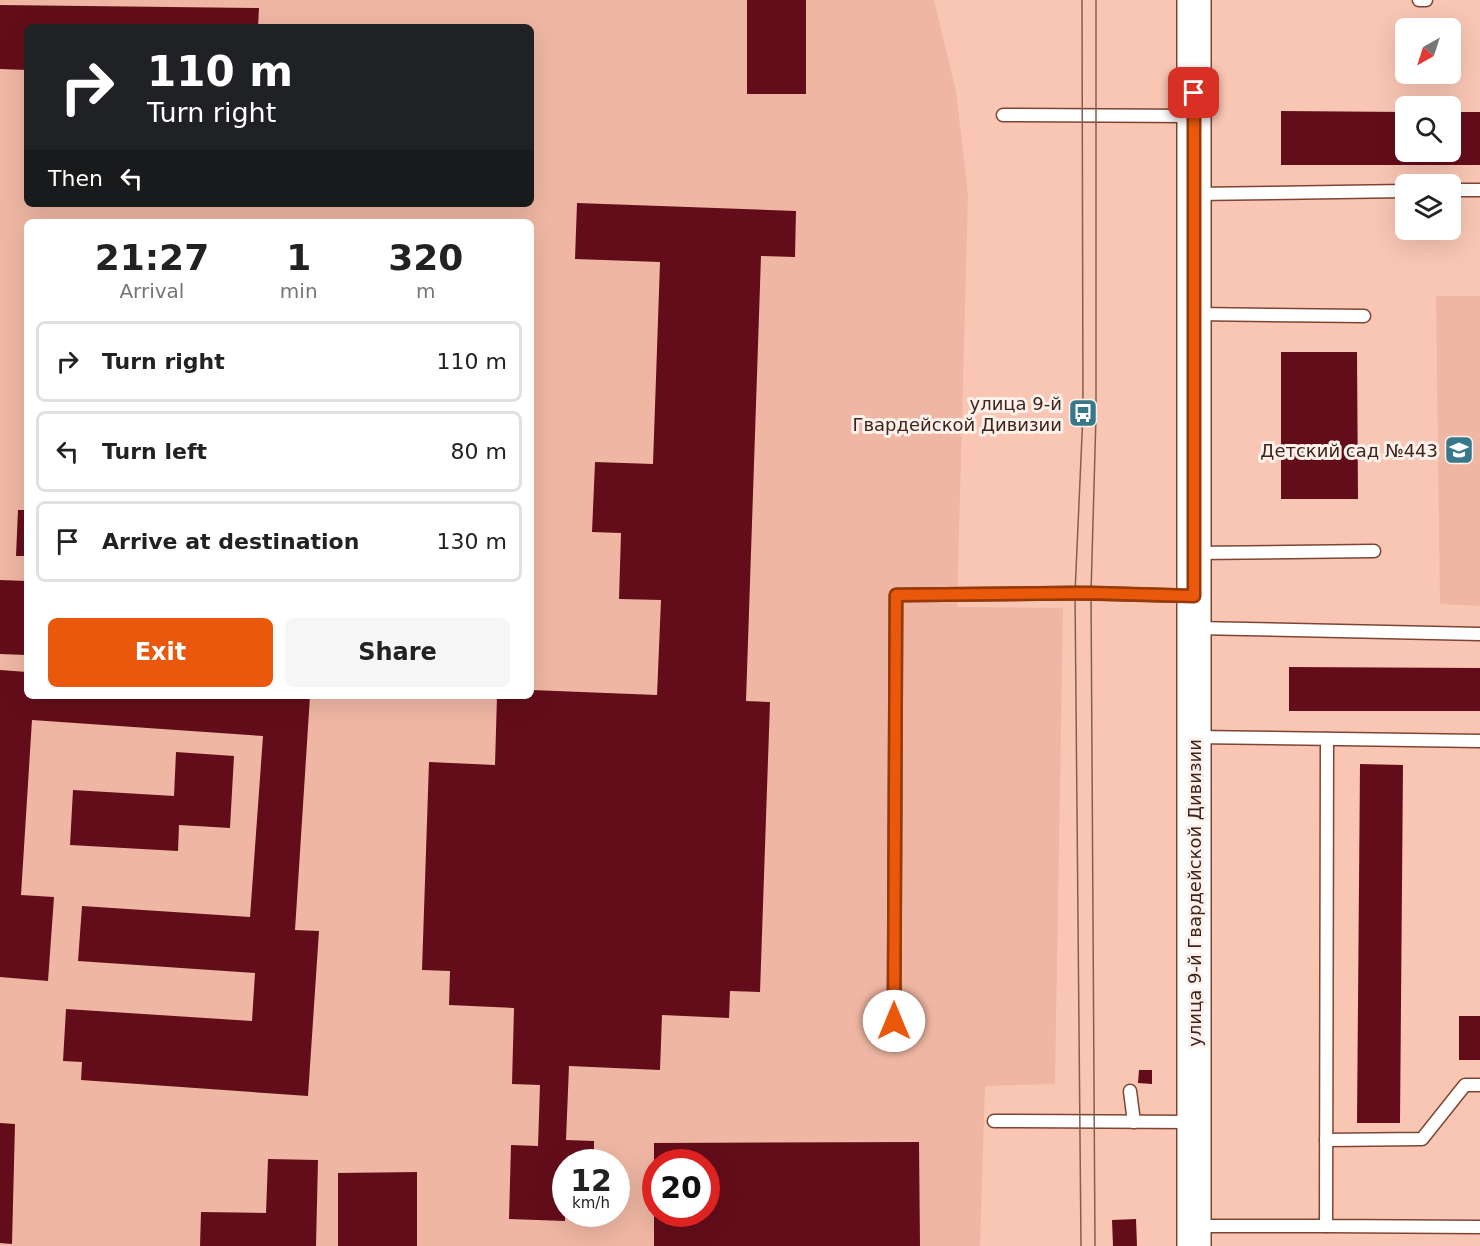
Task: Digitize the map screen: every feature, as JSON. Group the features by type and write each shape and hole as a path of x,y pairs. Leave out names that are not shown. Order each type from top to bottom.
{"street":[{"name":"улица 9-й Гвардейской Дивизии","path":"1194,0 1194,1236"}],"lane":[{"path":"1419,0 1426,0"},
{"path":"1003,115 1194,116"},
{"path":"1461,190 1480,190"},
{"path":"1194,194 1395,191"},
{"path":"1194,314 1365,316"},
{"path":"1194,553 1374,551"},
{"path":"894,1045 896,595 1091,593 1194,596"},
{"path":"1194,628 1480,634"},
{"path":"1194,737 1480,741"},
{"path":"1326,1226 1327,739"},
{"path":"1326,1140 1422,1139 1465,1085 1480,1085"},
{"path":"1130,1092 1134,1122"},
{"path":"994,1121 1194,1122"},
{"path":"1194,1236 1326,1226 1480,1227"}],"shaded area":[{"path":"0,0 934,0 956,91 968,195 957,607 1063,608 1055,1084 985,1086 980,1246 0,1246"},
{"name":"Детский сад №443","path":"1436,296 1480,296 1480,606 1440,604"}],"building":[{"path":"747,0 806,0 806,94 747,94"},
{"path":"0,5 259,8 258,24 24,24 24,70 0,69"},
{"path":"1281,111 1395,112 1395,162 1461,162 1461,112 1480,112 1480,165 1281,165"},
{"path":"577,203 796,211 795,257 761,256 746,701 770,702 760,992 730,991 729,1018 662,1015 660,1070 569,1066 566,1140 594,1141 594,1149 552,1149 552,1221 509,1219 511,1145 538,1146 540,1085 512,1084 514,1008 449,1005 450,971 422,970 429,762 495,765 497,699 534,699 534,690 657,695 661,600 619,599 621,533 592,532 595,462 653,464 660,262 575,259"},
{"path":"1281,352 1357,352 1358,499 1281,499"},
{"path":"18,510 24,510 24,556 16,556"},
{"path":"0,580 24,581 24,655 0,654"},
{"path":"1289,667 1480,668 1480,711 1289,711"},
{"path":"0,670 24,672 24,699 310,699 295,930 319,931 308,1096 81,1080 82,1062 63,1061 66,1009 252,1021 255,973 78,961 82,906 250,917 263,736 32,720 21,895 54,897 48,981 0,977"},
{"path":"176,752 234,756 230,828 179,825 178,851 70,845 73,790 174,796"},
{"path":"1360,764 1403,765 1400,1123 1357,1123"},
{"path":"1459,1016 1480,1016 1480,1060 1459,1060"},
{"path":"1139,1070 1152,1070 1152,1084 1138,1083"},
{"path":"0,1123 15,1124 12,1244 0,1243"},
{"path":"919,1142 920,1246 654,1246 654,1227 720,1227 720,1149 654,1149 654,1143"},
{"path":"268,1159 318,1160 316,1246 200,1246 201,1212 266,1213"},
{"path":"417,1172 417,1246 338,1246 338,1173"},
{"path":"1136,1219 1137,1246 1113,1246 1112,1220"}],"tram line":[{"path":"1081,1246 1075,593 1083,413 1082,0"},
{"path":"1095,1246 1091,593 1096,416 1096,0"}],"place":[{"name":"улица 9-й Гвардейской Дивизии","path":"1083,413"},
{"name":"Детский сад №443","path":"1459,450"}],"route":[{"path":"894,1021 896,595 1091,593 1194,596 1194,93"}]}
